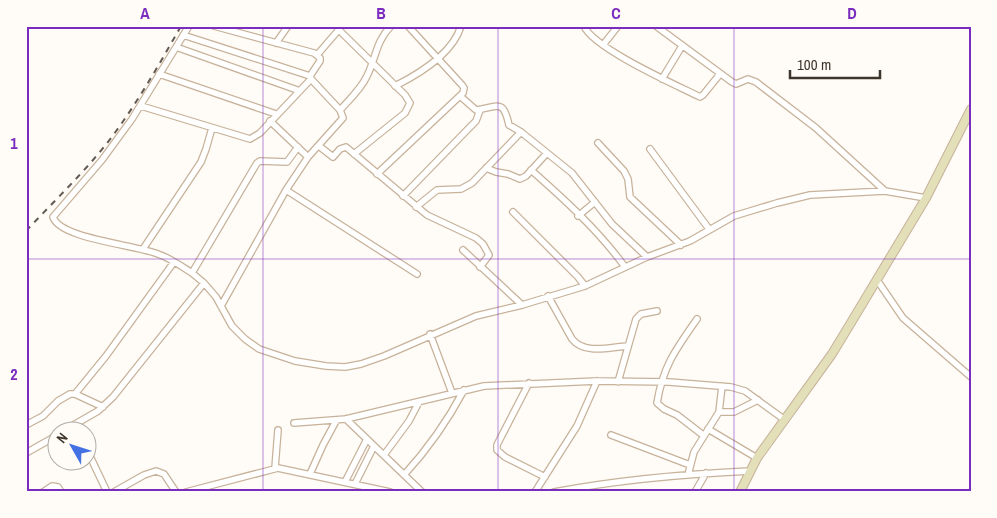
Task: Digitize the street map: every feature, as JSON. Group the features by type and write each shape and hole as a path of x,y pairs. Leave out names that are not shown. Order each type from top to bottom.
{"street":[{"path":"189,26 140,106 102,160 54,217 58,224 78,235 143,249 159,254 174,262 204,283 221,306 232,326 245,338 259,349 295,361 345,367 360,364 476,316 522,305 585,286 647,257 681,245 734,216 801,197 886,191 926,198"},
{"path":"140,106 250,139 260,132 300,91 320,61 317,55 237,29 214,26"},
{"path":"276,43 288,26"},
{"path":"340,110 362,85 380,38 391,26"},
{"path":"377,174 463,93 462,85 408,26"},
{"path":"395,86 418,74 438,58 456,37 461,26"},
{"path":"584,26 590,36 603,45 662,79 700,96 703,95 720,74"},
{"path":"603,45 618,26"},
{"path":"656,26 736,84 748,78 756,82 816,128 886,191"},
{"path":"317,55 340,28 410,103 409,108 354,154"},
{"path":"183,34 310,78 340,110 343,118 308,157 286,190 221,306"},
{"path":"662,79 682,46"},
{"path":"176,47 300,91"},
{"path":"159,74 276,114"},
{"path":"460,96 473,109 480,110 494,106 500,107 508,115 509,125 521,132 572,173 612,224 647,257"},
{"path":"740,492 757,458 832,354 877,280 926,198 971,109"},
{"path":"403,196 476,121 480,110"},
{"path":"270,121 308,157"},
{"path":"143,249 201,162 212,128"},
{"path":"416,207 437,190 456,190 466,187 521,132"},
{"path":"598,143 624,171 628,179 630,197 681,245"},
{"path":"319,146 333,157 343,147 346,147 416,207 432,218 476,238 489,255 480,267"},
{"path":"192,273 257,163 260,161 287,162 298,147"},
{"path":"650,149 710,229"},
{"path":"486,168 508,174 520,180 548,153"},
{"path":"531,170 558,194 625,267"},
{"path":"286,190 417,274"},
{"path":"578,216 595,202"},
{"path":"513,212 585,286"},
{"path":"463,250 522,305"},
{"path":"75,394 106,356 174,262"},
{"path":"877,280 903,318 971,377"},
{"path":"87,420 113,397 204,283"},
{"path":"548,296 577,345 585,348 628,346"},
{"path":"618,382 637,316 657,311"},
{"path":"697,319 672,356 660,382 657,403 659,406 677,414 704,435"},
{"path":"430,334 452,393"},
{"path":"294,424 346,419 484,386 597,382 660,382 722,386 745,392 785,420"},
{"path":"535,492 577,426 597,382"},
{"path":"529,383 500,439 497,450 505,457 545,477"},
{"path":"688,475 694,452 719,412 722,386"},
{"path":"404,475 451,413 464,390"},
{"path":"26,425 43,416 64,396 70,394 75,394 104,407"},
{"path":"719,412 734,412 758,400"},
{"path":"384,455 409,421 419,402"},
{"path":"346,419 422,492"},
{"path":"310,474 336,421"},
{"path":"708,429 757,458"},
{"path":"275,468 278,430"},
{"path":"611,435 690,465"},
{"path":"345,482 367,439"},
{"path":"26,454 48,441"},
{"path":"355,484 374,446"},
{"path":"186,492 275,468 390,492"},
{"path":"97,470 107,492"},
{"path":"114,492 156,470 164,474 176,492"},
{"path":"554,492 706,473 750,471"},
{"path":"695,492 706,473"},
{"path":"42,492 52,486 58,487 61,492"}],"railway":[{"path":"26,231 83,172 114,134 141,95 181,26"}]}
